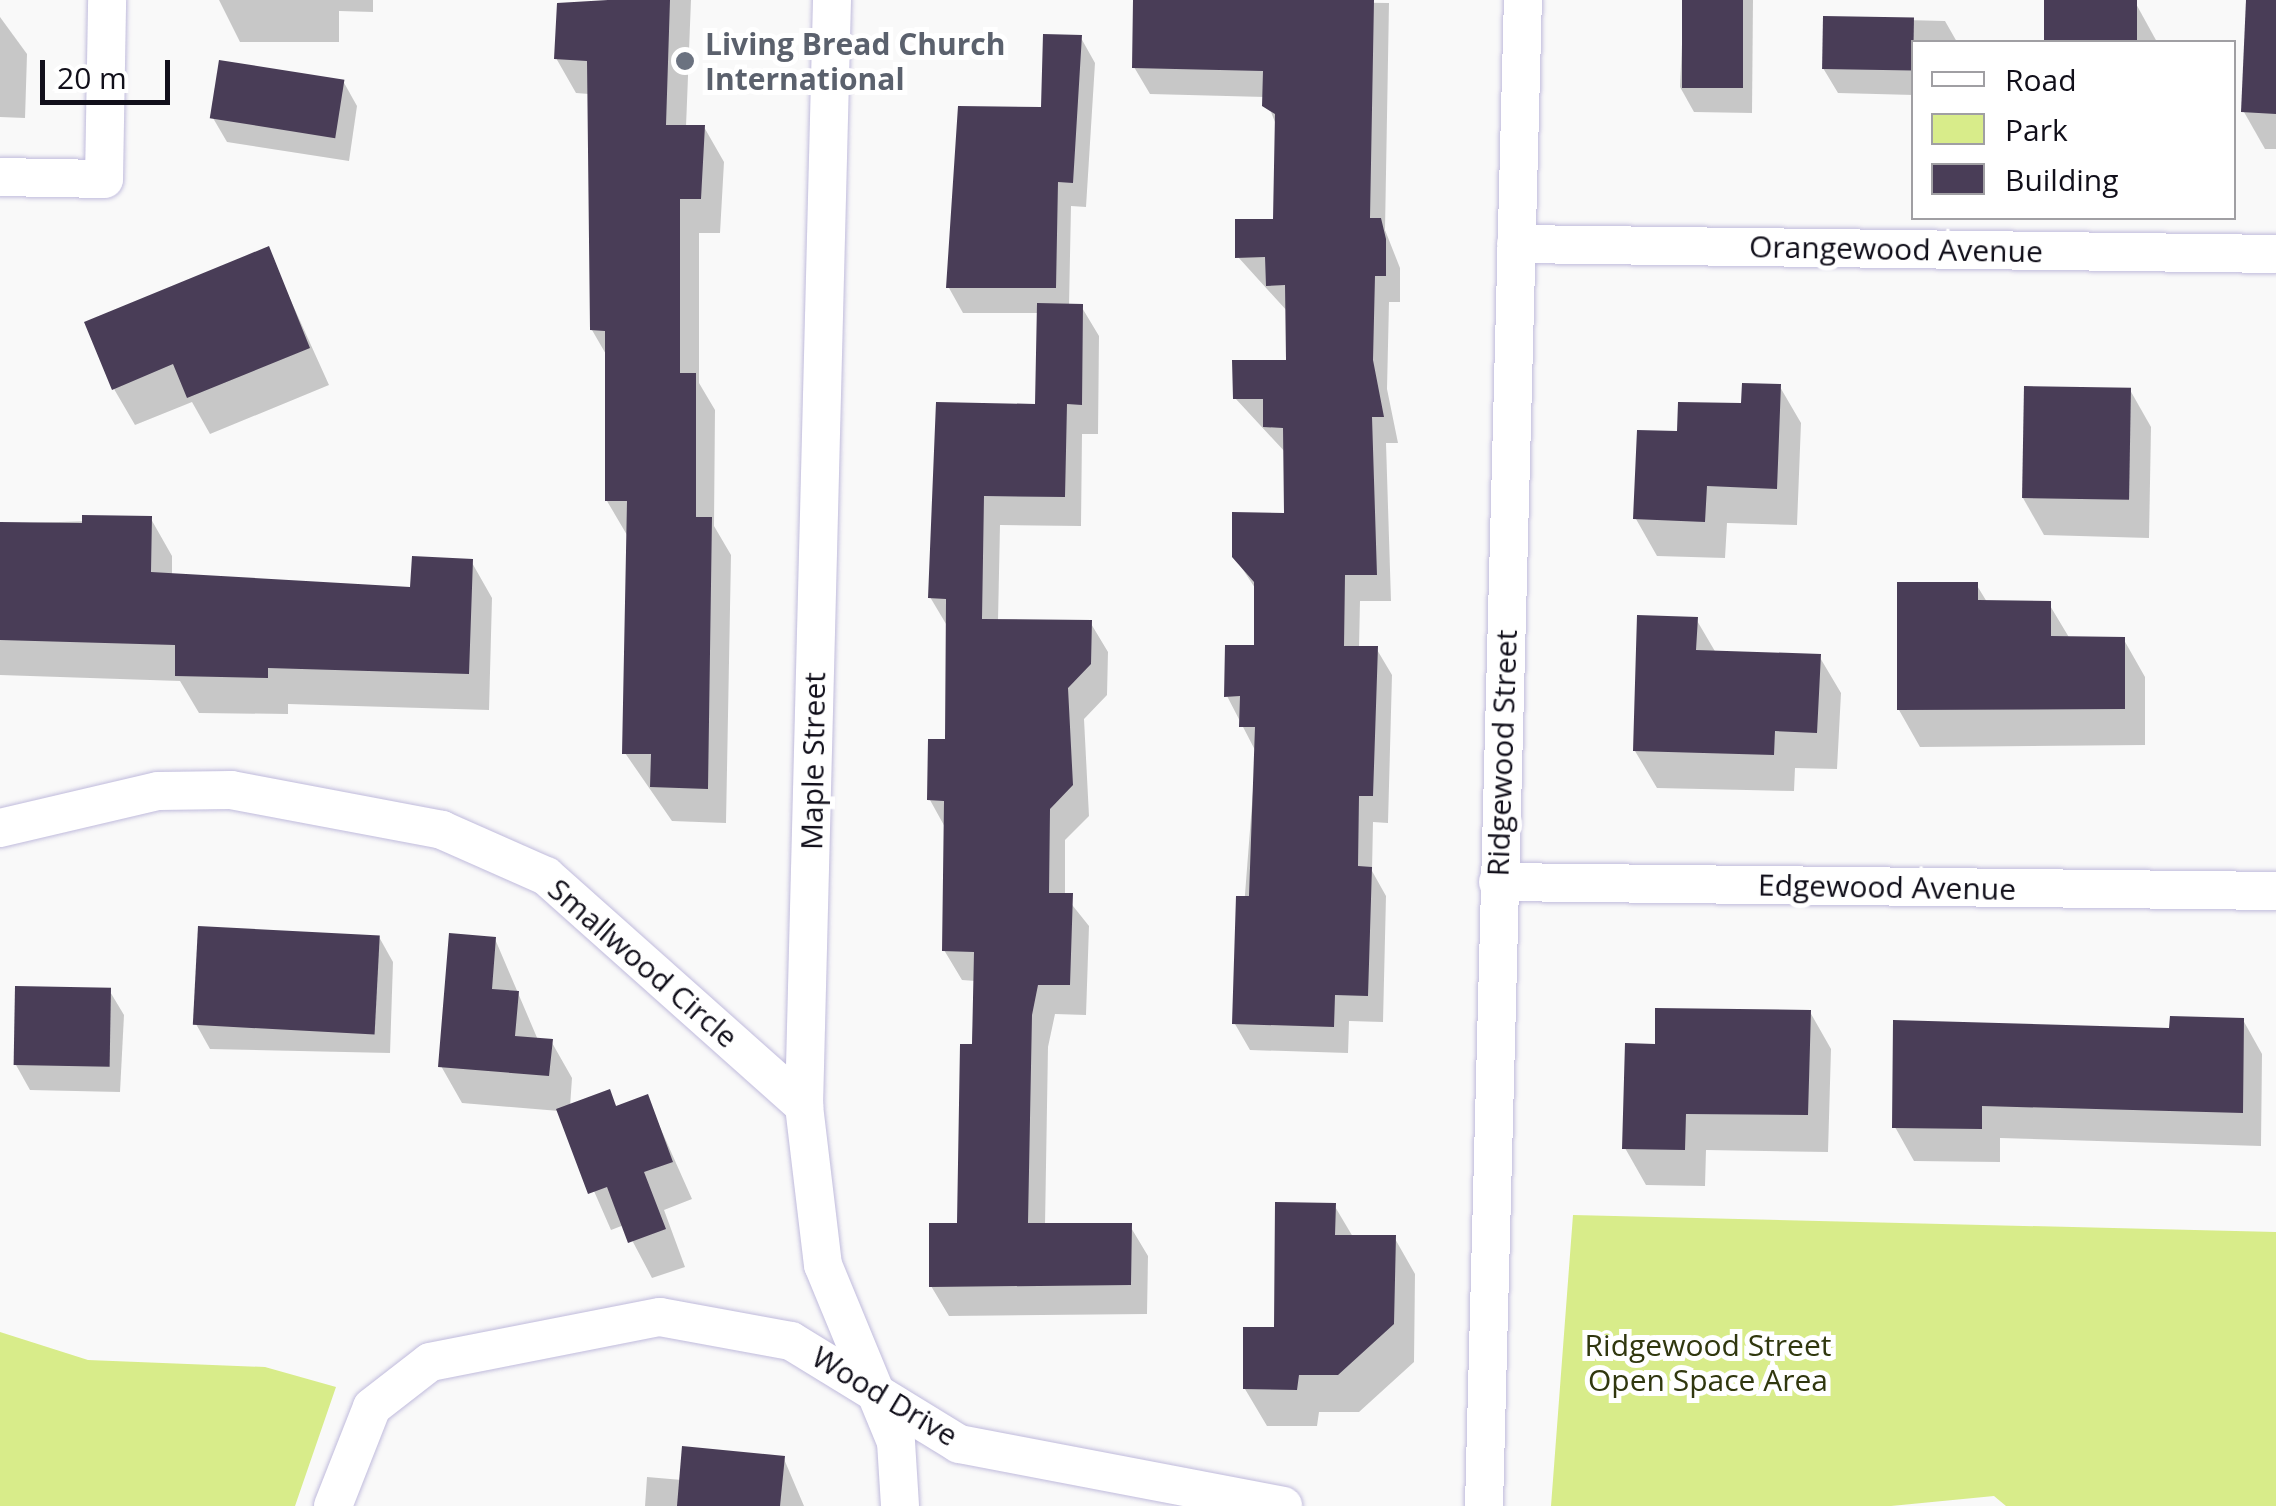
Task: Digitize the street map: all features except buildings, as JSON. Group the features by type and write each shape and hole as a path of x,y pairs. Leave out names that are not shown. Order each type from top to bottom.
{"street":[{"path":"0,177 104,178 106,0"},
{"name":"Maple Street","path":"832,0 804,1106 823,1265 863,1381 896,1442 900,1506"},
{"name":"Ridgewood Street","path":"1484,1506 1523,0"},
{"name":"Orangewood Avenue","path":"1516,244 2276,254"},
{"name":"Smallwood Circle","path":"0,828 158,791 231,790 442,830 546,876 804,1106"},
{"name":"Edgewood Avenue","path":"1498,882 2276,892"},
{"name":"Wood Drive","path":"332,1506 372,1407 430,1362 660,1317 791,1342 863,1381 959,1444 1282,1506"}],"green space":[{"name":"Ridgewood Street Open Space Area","path":"1573,1215 2276,1232 2276,1506 2006,1506 1994,1496 1891,1506 1551,1506"},
{"path":"0,1332 88,1360 265,1367 336,1387 295,1506 0,1506"}],"place":[{"name":"Living Bread Church International","path":"685,61"}]}
